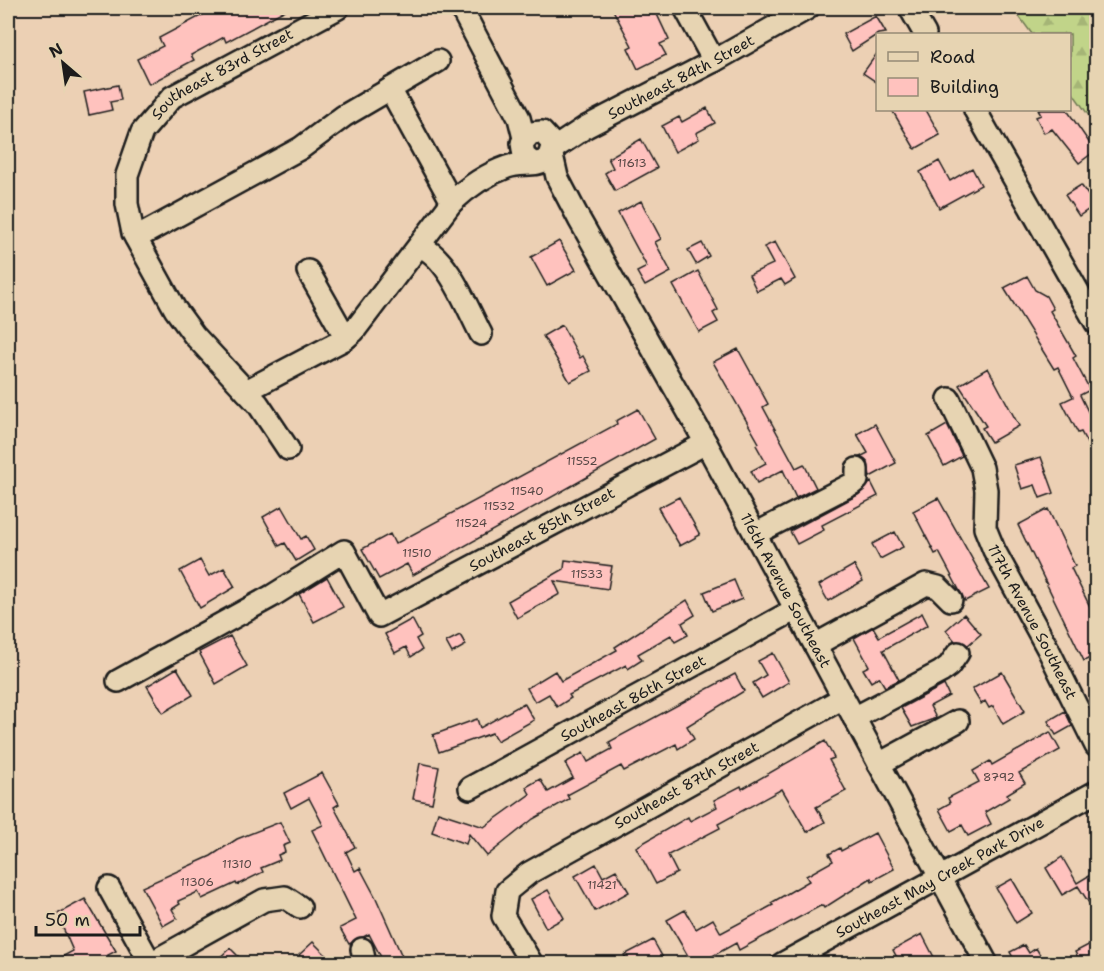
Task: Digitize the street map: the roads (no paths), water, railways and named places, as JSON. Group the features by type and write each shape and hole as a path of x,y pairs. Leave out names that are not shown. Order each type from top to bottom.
{"street":[{"name":"Southeast 83rd Street","path":"136,238 127,204 130,160 151,119 172,97 338,8"},
{"name":"116th Avenue Southeast","path":"461,8 497,72 519,118 557,177 705,443 987,963"},
{"path":"685,8 714,61"},
{"name":"Southeast 84th Street","path":"246,391 346,338 367,317 452,202 487,177 539,147 586,127 714,61 808,8"},
{"path":"910,8 924,33"},
{"path":"288,449 271,421 184,322 136,238 301,148 344,116 438,61"},
{"path":"390,89 452,202"},
{"path":"976,111 1096,323"},
{"path":"419,246 433,252 443,263 481,334"},
{"path":"308,271 346,338"},
{"name":"117th Avenue Southeast","path":"949,399 982,468 986,490 985,528 994,550 1048,649 1096,746"},
{"name":"Southeast 85th Street","path":"118,681 272,596 344,551 379,616 705,443"},
{"path":"755,534 852,484 857,480 857,469"},
{"path":"815,645 926,584 938,587 951,600"},
{"name":"Southeast 86th Street","path":"470,788 796,609"},
{"path":"854,718 941,672 949,666 958,653"},
{"name":"Southeast 87th Street","path":"532,963 503,916 507,891 529,873 843,698"},
{"path":"879,764 958,721"},
{"name":"Southeast May Creek Park Drive","path":"782,963 1096,792"},
{"path":"109,888 150,963 264,900 285,897 300,907"}]}
